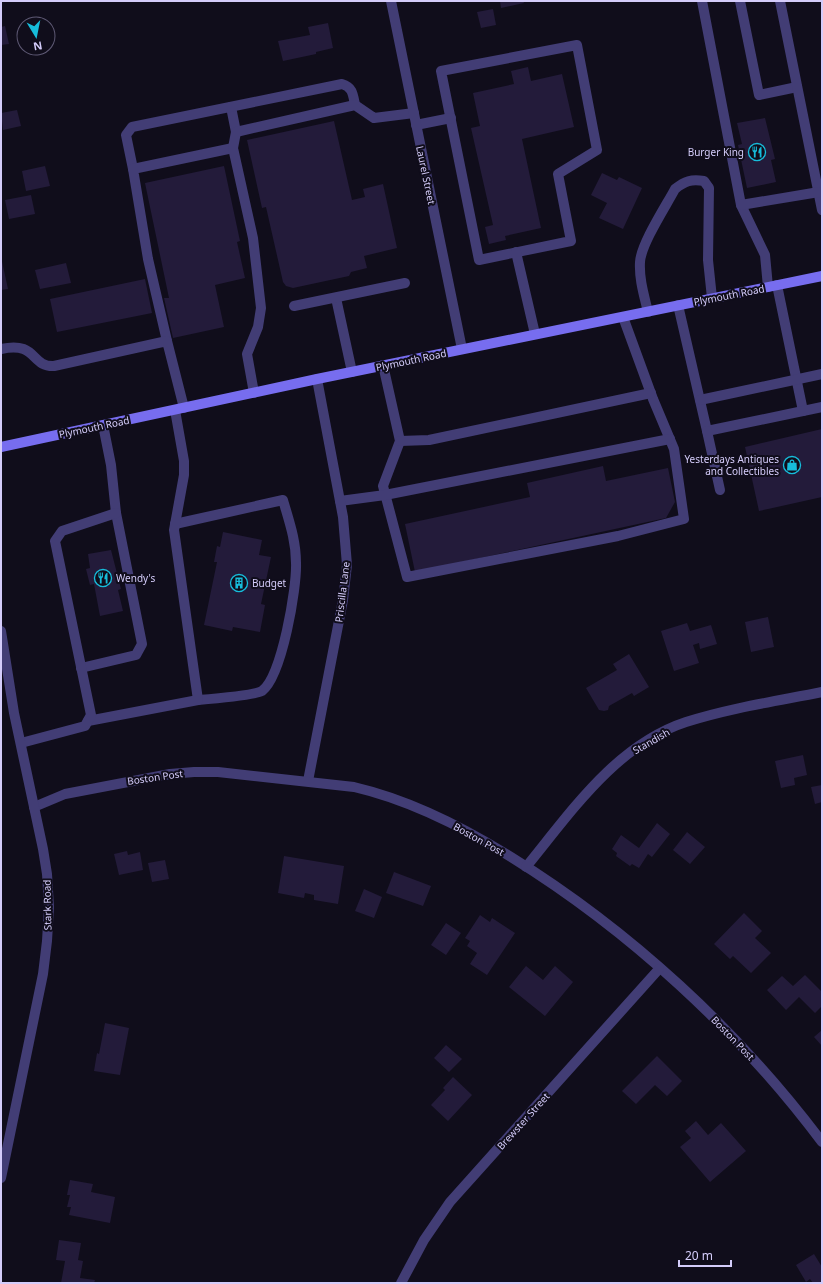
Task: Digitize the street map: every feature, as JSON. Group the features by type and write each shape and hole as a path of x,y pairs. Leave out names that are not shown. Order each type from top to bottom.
{"main road":[{"name":"Plymouth Road","path":"1,447 317,379 822,276"}],"street":[{"name":"Laurel Street","path":"391,1 462,349"},
{"path":"702,1 741,206 765,255 803,411"},
{"path":"740,1 759,95 797,87"},
{"path":"780,1 822,210"},
{"path":"577,44 597,150 558,174 571,241 516,252 480,260 441,71 577,44"},
{"path":"198,700 174,530 184,475 179,409 148,259 126,135 132,127 342,84 351,89 355,105 374,118 414,113"},
{"path":"236,132 355,105"},
{"path":"231,107 236,132 233,148 253,238 261,308 258,327 247,354 254,393"},
{"path":"416,125 451,118"},
{"path":"133,169 233,148"},
{"path":"648,312 640,273 640,260 644,248 675,189 684,182 694,179 704,181 709,188 708,260 712,298"},
{"path":"741,206 818,192"},
{"path":"516,252 535,334"},
{"path":"294,306 405,283"},
{"path":"336,298 352,372"},
{"path":"678,305 720,490"},
{"path":"383,366 400,441 383,486 407,576 610,537 684,519 674,449 651,393 623,316"},
{"path":"1,349 22,347 33,353 39,362 46,366 54,366 166,342"},
{"path":"700,400 822,374"},
{"name":"Priscilla Lane","path":"308,781 343,600 347,565 346,538 317,379"},
{"path":"400,441 429,440 651,393"},
{"path":"707,431 822,407"},
{"path":"81,668 136,655 142,644 116,513 111,465 103,425"},
{"path":"340,501 385,495 670,439"},
{"path":"88,721 198,700 261,692 270,683 279,663 291,606 296,564 294,534 283,500 175,524"},
{"path":"21,743 85,726 91,715 55,541 62,531 116,513"},
{"name":"Stark Road","path":"1,1178 4,1149 43,974 47,941 48,907 47,874 2,638"},
{"name":"Standish","path":"526,867 584,796 610,769 646,743 685,723 822,692"},
{"name":"Boston Post","path":"34,807 65,794 170,774 218,772 354,787 373,791 437,816 472,834 526,867 602,919 708,1012 765,1072 821,1139"},
{"name":"Brewster Street","path":"401,1283 424,1240 450,1202 659,969"}],"building":[{"path":"500,1 523,1 524,3 501,8"},
{"path":"493,9 496,25 481,28 477,12"},
{"path":"328,23 333,48 316,52 316,54 283,61 278,41 310,35 308,27"},
{"path":"5,26 9,44 1,45 1,27"},
{"path":"528,67 531,81 562,74 574,127 522,139 541,228 505,236 506,240 489,244 485,227 493,225 471,128 480,126 473,93 514,84 511,71"},
{"path":"17,110 21,126 3,130 1,113"},
{"name":"Burger King","path":"765,118 775,159 771,160 776,182 747,188 738,145 742,144 737,123"},
{"path":"334,121 352,200 365,197 363,189 383,184 397,248 364,256 367,268 351,272 349,276 293,288 286,286 283,282 266,207 262,208 247,140"},
{"path":"45,166 50,186 26,191 22,171"},
{"path":"224,166 240,241 237,242 245,278 215,285 224,327 173,338 164,298 169,298 145,183"},
{"path":"602,173 617,180 619,177 642,188 623,229 599,218 607,203 591,195"},
{"path":"31,195 35,214 9,219 5,200"},
{"path":"1,257 8,289 1,290"},
{"path":"66,263 71,283 40,289 35,270"},
{"path":"145,279 152,313 57,332 50,299"},
{"path":"822,429 822,497 759,511 745,447"},
{"path":"603,466 606,481 668,468 675,502 666,518 415,572 405,524 530,497 527,483"},
{"name":"Budget","path":"223,532 262,540 259,555 271,557 261,604 265,605 260,632 233,627 232,631 204,625 217,562 214,562 217,546 220,547"},
{"name":"Wendy's","path":"111,550 121,589 118,590 123,611 100,616 94,584 90,585 86,569 90,568 88,554"},
{"path":"768,617 774,647 751,652 745,622"},
{"path":"687,623 690,631 711,625 717,644 700,649 699,643 693,645 699,663 674,671 661,631"},
{"path":"629,654 649,687 634,696 632,693 609,706 608,710 599,710 586,688 617,670 613,664"},
{"path":"803,755 807,775 794,778 795,785 781,788 775,761"},
{"path":"822,785 822,802 815,804 811,787"},
{"path":"657,823 670,834 652,857 648,854 639,868 632,864 630,866 616,856 617,853 612,849 621,835 639,848"},
{"path":"687,832 705,847 690,864 673,850"},
{"path":"127,851 128,855 140,852 143,870 119,875 114,854"},
{"path":"284,856 344,866 338,904 314,900 314,895 305,893 304,898 278,893"},
{"path":"165,860 169,879 152,882 148,863"},
{"path":"394,872 431,886 423,906 386,893"},
{"path":"364,889 382,897 374,918 355,911"},
{"path":"744,913 762,931 755,938 771,953 751,973 733,956 730,959 714,944"},
{"path":"480,915 490,922 492,918 515,933 487,975 470,964 477,953 467,946 470,941 465,938"},
{"path":"446,923 461,933 446,955 431,945"},
{"path":"526,966 543,980 555,966 573,982 545,1016 509,987"},
{"path":"805,975 822,992 822,1006 815,1013 799,997 786,1010 767,990 782,976 793,986"},
{"path":"105,1023 129,1028 120,1075 94,1071"},
{"path":"822,1030 822,1046 814,1037"},
{"path":"446,1045 462,1059 449,1072 434,1058"},
{"path":"657,1056 682,1081 667,1096 655,1085 636,1104 622,1091"},
{"path":"453,1077 472,1095 448,1121 431,1105 445,1090 443,1088"},
{"path":"696,1121 708,1135 721,1123 746,1151 710,1182 680,1147 691,1138 685,1131"},
{"path":"70,1180 93,1184 91,1192 115,1197 110,1223 69,1215 71,1207 67,1207 70,1195 67,1195"},
{"path":"59,1240 81,1243 78,1260 83,1261 80,1278 95,1280 94,1283 61,1283 65,1261 56,1260"},
{"path":"814,1254 822,1267 822,1283 813,1283 810,1279 806,1282 796,1265"}],"place":[{"name":"Burger King","path":"757,152"},
{"name":"Yesterdays Antiques and Collectibles","path":"792,465"},
{"name":"Wendy's","path":"103,578"},
{"name":"Budget","path":"239,583"}]}
